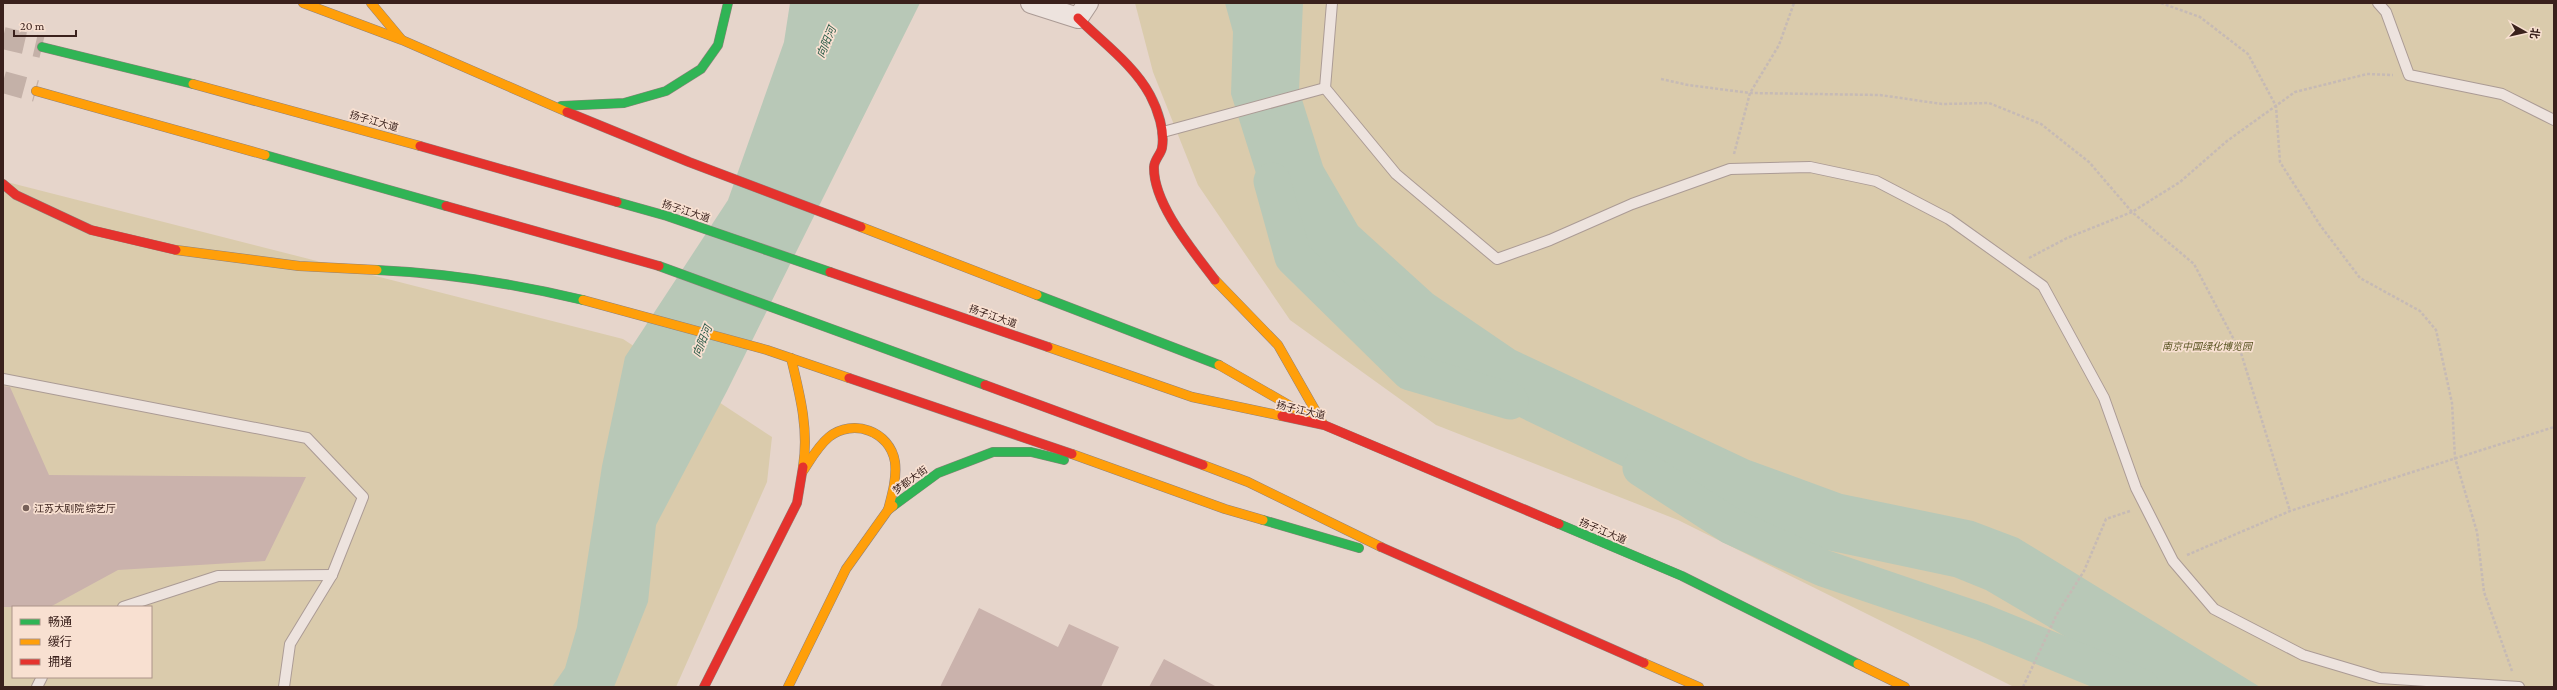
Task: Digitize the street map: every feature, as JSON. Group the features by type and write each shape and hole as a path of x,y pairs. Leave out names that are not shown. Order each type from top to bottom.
{"main road":[{"path":"303,3 402,40 554,107 689,162 842,222 1208,360 1324,425"},
{"path":"371,3 402,40"},
{"path":"554,107 624,103 666,91 701,69 718,45 728,3"},
{"path":"1083,10 1140,77 1151,96 1164,132 1162,148 1154,166 1158,192 1183,237 1220,287 1278,345 1324,425"},
{"name":"扬子江大道","path":"42,47 237,95 667,216 1192,397 1324,425 1682,576 1906,687"},
{"path":"36,90 658,266 798,316 1248,482 1420,566 1699,687"},
{"path":"3,184 16,195 91,230 190,253 299,266 408,271 570,296 636,313 767,350 1143,478 1225,509 1420,566"},
{"path":"704,687 797,503 804,453 804,411 791,358"},
{"path":"801,474 818,448 835,433 852,429 867,429 879,433 888,443 894,458 894,482 888,510"},
{"name":"梦都大街","path":"788,687 846,569 888,510 938,473 993,452 1031,452 1143,478"}],"street":[{"path":"1031,3 1083,10"}],"lane":[{"path":"1332,3 1325,88 1396,174 1498,259 1550,240 1632,204 1730,169 1810,167 1876,182 1949,218 2043,286 2104,398 2136,488 2173,561 2214,609 2303,656 2380,678 2519,687"},
{"path":"2378,3 2386,12 2409,76 2502,94 2554,120"},
{"path":"1164,132 1325,88"},
{"path":"3,379 307,438 363,497 332,575 290,644 284,687"},
{"path":"126,606 218,576 332,575"},
{"path":"37,687 42,678"}],"path":[{"path":"1730,169 1750,93 1779,44 1794,3"},
{"path":"2161,3 2200,17 2248,54 2276,106 2280,162 2320,225 2360,278 2420,311 2436,330 2452,403 2455,458 2477,532 2484,592 2519,687"},
{"path":"2015,265 2067,238 2132,212 2180,182 2227,141 2295,92 2367,74 2409,76"},
{"path":"1661,79 1688,85 1750,93 1880,95 1942,104 1989,103 2041,124 2089,162 2132,212 2194,264 2241,353 2290,511"},
{"path":"2173,561 2290,511 2554,427"},
{"path":"2023,687 2057,614 2084,570 2106,518 2130,511"}],"green space":[{"name":"南京中国绿化博览园","path":"1135,3 2554,3 2554,687 2014,687 1678,520 1436,425 1290,320 1198,185 1153,72"},
{"path":"3,181 623,339 772,437 767,482 676,687 3,687"}],"water":[{"name":"向阳河","path":"790,3 920,3 727,391 656,525 648,602 614,687 552,687 565,668 577,627 602,466 625,357 728,200 784,42"},
{"path":"1225,3 1303,3 1299,90 1323,166 1358,226 1433,294 1515,350 1749,460 1842,494 1973,521 2018,538 2260,687 2151,687 1986,590 1954,577 1822,549 1721,513 1479,398 1389,337 1299,253 1260,186 1231,94 1233,32"}],"building":[{"path":"3,386 10,387 49,475 306,477 265,561 118,570 52,606 3,607"},
{"path":"979,608 1058,647 1069,624 1119,647 1101,687 940,687"},
{"path":"1164,659 1217,687 1149,687"}],"waterway":[{"path":"1272,181 1293,257 1410,372 1510,401"},
{"path":"1641,468 1731,526 1823,568 1982,622 2141,687"}],"tunnel":[{"path":"3,38 42,47"},
{"path":"3,82 36,91"}],"traffic: fast":[{"path":"561,106 624,103 666,91 701,69 718,45 728,3"},
{"path":"42,47 193,84"},
{"path":"265,155 446,206"},
{"path":"617,202 667,216 830,272"},
{"path":"659,266 985,385"},
{"path":"377,270 403,271 480,280 583,300"},
{"path":"1037,295 1219,365"},
{"path":"893,506 938,473 993,452 1031,452 1064,460"},
{"path":"1263,520 1359,548"},
{"path":"1559,524 1682,576 1858,664"}],"traffic: slow":[{"path":"303,3 402,40 567,112"},
{"path":"371,3 401,39"},
{"path":"193,84 420,146"},
{"path":"36,91 265,155"},
{"path":"861,227 1037,295"},
{"path":"176,250 299,266 377,270"},
{"path":"1215,280 1278,345 1323,424"},
{"path":"583,300 767,350 849,378"},
{"path":"1048,347 1192,397 1282,416"},
{"path":"791,358 803,412 805,439 803,467"},
{"path":"1219,365 1306,415"},
{"path":"803,471 825,441 839,431 859,428 878,435 886,442 892,451 895,462 895,480 888,510"},
{"path":"1072,454 1225,509 1263,520"},
{"path":"1203,465 1248,482 1381,547"},
{"path":"788,687 846,569 888,510 893,506"},
{"path":"1644,663 1699,687"},
{"path":"1858,664 1905,687"}],"traffic: jam":[{"path":"1078,18 1127,64 1150,95 1156,107 1163,135 1162,148 1154,167 1155,181 1160,196 1176,227 1215,280"},
{"path":"567,112 689,162 861,227"},
{"path":"420,146 617,202"},
{"path":"3,184 16,195 91,230 176,250"},
{"path":"446,206 659,266"},
{"path":"830,272 1048,347"},
{"path":"849,378 1072,454"},
{"path":"985,385 1203,465"},
{"path":"1282,416 1324,425 1559,524"},
{"path":"704,687 797,503 803,467"},
{"path":"1381,547 1644,663"}],"place":[{"name":"江苏大剧院 综艺厅","path":"26,508"}]}
